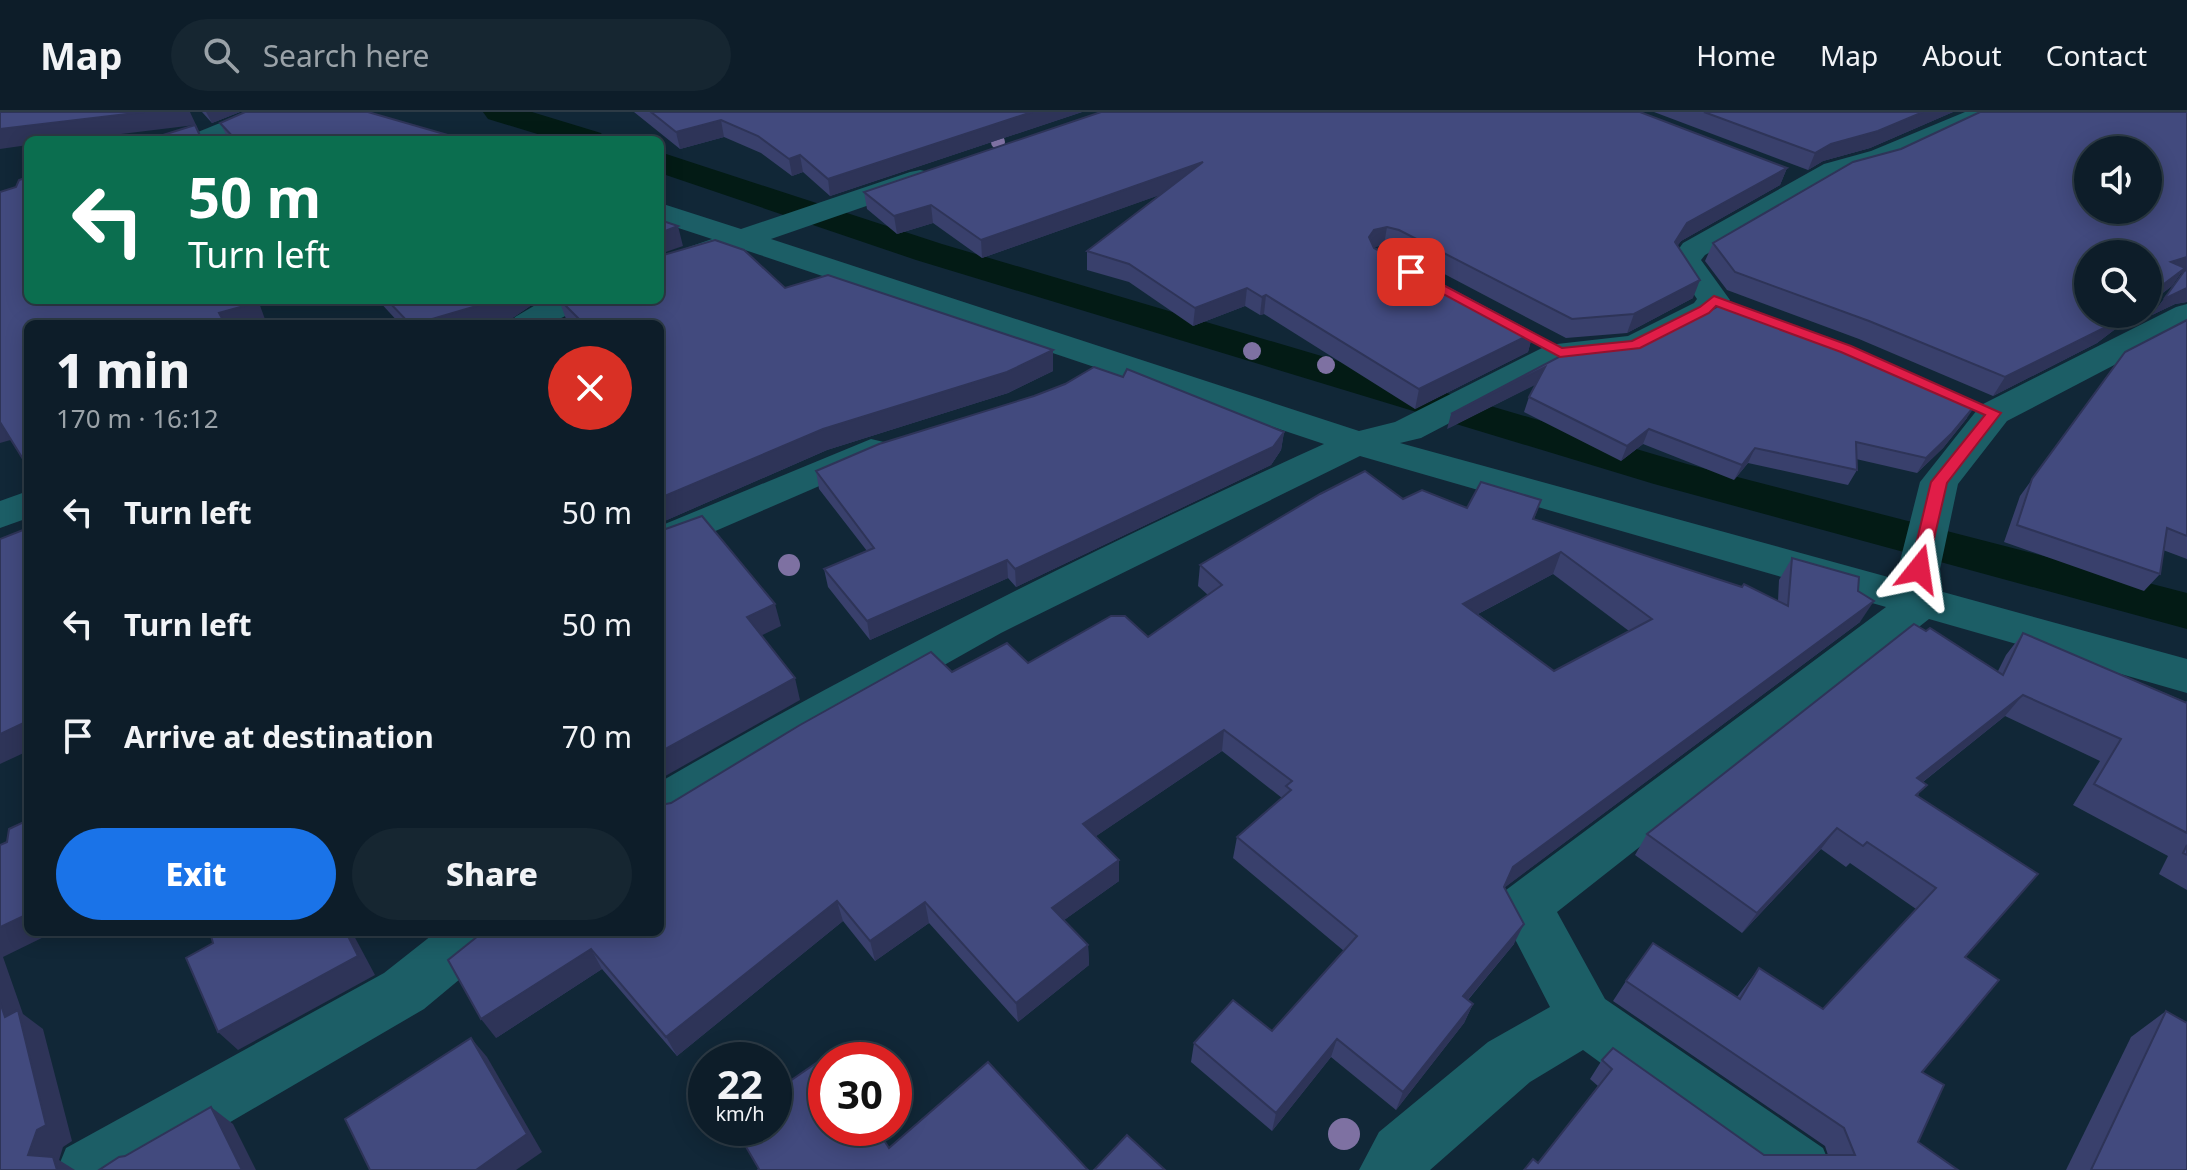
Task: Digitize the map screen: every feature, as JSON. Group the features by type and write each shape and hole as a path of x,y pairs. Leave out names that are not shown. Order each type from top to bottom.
{"street":[{"path":"212,136 269,112"},
{"path":"664,805 787,731 986,622 1357,443 1408,430 1483,390 1546,345 1635,345 1705,310 1730,306 1686,260 1694,249 1834,170 1881,157 1963,120 2006,112"},
{"path":"664,266 942,171"},
{"path":"1772,171 1808,183"},
{"path":"664,213 1357,443 1921,585 2187,676"},
{"path":"534,320 560,304"},
{"path":"1801,1170 1585,1018 1525,906 1921,585 1939,482 1980,408 2187,314"},
{"path":"1074,382 1107,359"},
{"path":"664,540 866,452 901,441"},
{"path":"0,515 24,506"},
{"path":"88,1170 404,991 472,936"},
{"path":"1390,1170 1401,1154 1509,1062 1585,1018"}],"building":[{"path":"0,112 144,112 0,129"},
{"path":"245,112 368,112 451,136 232,136 220,123"},
{"path":"651,112 1032,112 828,179 800,155 789,159 758,136 721,120 676,132"},
{"path":"1101,112 1640,112 1787,168 1687,223 1675,242 1700,280 1634,314 1572,319 1399,230 1387,227 1374,230 1369,237 1374,248 1533,333 1419,389 1266,295 1262,297 1247,288 1195,308 1129,264 1087,251 1203,162 981,240 931,205 894,216 864,192"},
{"path":"1704,112 1923,112 1878,131 1831,144 1815,153"},
{"path":"1980,112 2187,112 2187,257 2171,262 2185,268 2162,285 2162,240 2074,240 2074,328 2104,328 2005,377 1869,321 1735,272 1713,243 1853,162 1901,149"},
{"path":"195,125 200,136 160,136"},
{"path":"24,178 24,304 251,304 219,313 223,320 24,320 24,461 0,422 0,192 16,187 19,180"},
{"path":"664,221 678,226 664,231"},
{"path":"715,240 744,250 785,288 828,275 1053,350 1007,372 823,429 664,496 664,320 580,320 564,304 664,304 664,255"},
{"path":"2185,270 2187,288 2164,299"},
{"path":"1726,302 1840,344 1977,403 1926,458 1856,442 1857,470 1755,448 1742,465 1649,429 1627,446 1529,397 1545,367 1451,414 1574,349 1654,340"},
{"path":"391,304 483,304 429,320 406,320"},
{"path":"2187,320 2187,536 2167,528 2160,574 2017,525 2032,479 2125,352"},
{"path":"1094,367 1123,377 1127,369 1284,432 1273,447 1015,569 1007,560 867,621 824,569 874,548 816,471 879,444 1034,396 1065,384"},
{"path":"1365,471 1403,499 1422,490 1467,508 1481,482 1541,500 1533,519 1742,587 1744,584 1788,606 1792,558 1859,577 1858,591 1874,601 1513,867 1504,887 1524,924 1463,996 1473,1004 1403,1092 1337,1039 1276,1113 1194,1043 1233,1000 1272,1031 1357,936 1237,837 1291,790 1286,786 1292,781 1224,730 1083,824 1119,860 1052,908 1088,945 1016,1003 925,902 870,941 837,901 666,1037 591,949 481,1019 448,960 478,936 664,936 664,804 931,652 952,672 1007,643 1028,663 1111,616 1125,616 1148,637 1222,585 1200,565","holes":["1561,552 1652,619 1554,671 1463,604"]},
{"path":"702,516 775,604 747,617 795,678 664,750 664,530"},
{"path":"24,530 24,723 0,734 0,539"},
{"path":"1914,624 1926,631 1930,628 2003,675 2023,633 2187,703 2187,833 2094,784 2121,739 2023,695 1917,778 1927,785 1916,795 2038,874 1965,957 1999,980 1922,1072 1944,1085 1918,1142 1958,1170 1524,1170 1533,1159 1538,1163 1612,1069 1602,1060 1613,1048 1764,1155 1855,1155 1844,1128 1626,981 1653,943 1740,999 1759,968 1823,1009 1936,888 1867,842 1863,846 1837,828 1757,913 1647,834"},
{"path":"24,822 24,916 0,927 0,845 7,842 9,829"},
{"path":"211,936 348,936 358,956 218,1032 186,958 213,943"},
{"path":"0,1002 5,1017 18,1010 46,1125 37,1130 28,1155 53,1157 57,1170 0,1170"},
{"path":"2166,1011 2187,1023 2187,1170 2091,1170"},
{"path":"471,1038 527,1134 476,1170 370,1170 345,1119"},
{"path":"988,1062 1088,1170 758,1170 746,1146 792,1146 792,1080 808,1069 808,1146 912,1146 912,1128"},
{"path":"211,1107 242,1170 99,1170 119,1157"},
{"path":"1127,1135 1165,1170 1094,1170"}],"waterway":[{"path":"499,112 577,136"},
{"path":"664,163 929,252 1671,474 2187,611"}],"route":[{"path":"1411,272 1560,352 1635,345 1705,310 1714,300 1846,349 1994,413 1939,482 1919,569"}]}
